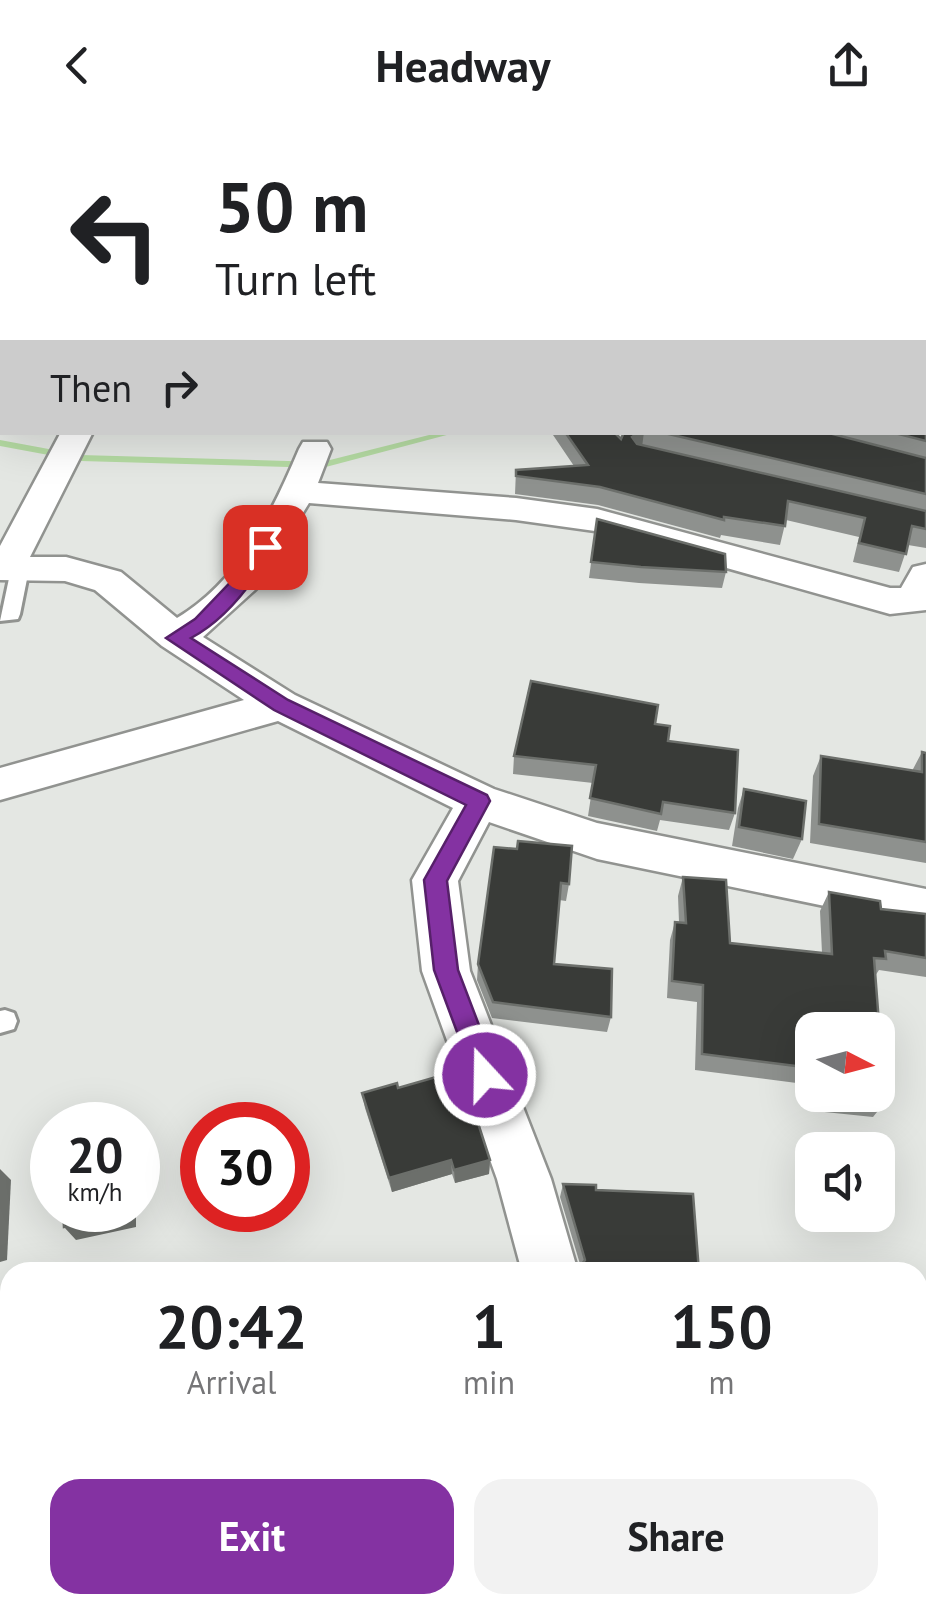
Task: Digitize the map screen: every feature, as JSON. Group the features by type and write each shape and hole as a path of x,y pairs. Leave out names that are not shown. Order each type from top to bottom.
{"street":[{"path":"69,448 9,568 66,569 108,581 176,638 281,705 479,801 597,841 926,908"},
{"path":"176,638 202,624 249,574 307,468 516,509 598,520 890,601 913,601 926,576"},
{"path":"0,784 281,705"},
{"path":"479,801 435,880 446,970 524,1179 547,1262"}],"lane":[{"path":"0,615 11,614 9,568"}],"building":[{"path":"567,435 617,435 621,439 623,435 635,435 632,437 637,444 926,511 926,529 912,526 906,554 859,543 865,518 788,501 785,526 724,520 600,487 516,476 516,470 588,465"},
{"path":"673,435 837,435 926,458 926,494"},
{"path":"903,435 926,435 926,441"},
{"path":"597,519 725,554 726,572 591,562"},
{"path":"531,681 658,705 655,724 670,726 668,741 738,750 735,813 663,802 661,814 590,798 596,765 514,756"},
{"path":"922,752 926,753 926,842 819,824 821,756 922,772"},
{"path":"744,789 806,801 802,839 739,827"},
{"path":"518,841 572,846 569,884 561,883 554,964 612,969 611,1017 493,1002 478,964 494,847 517,849"},
{"path":"683,877 726,880 730,943 832,954 829,892 880,901 881,909 926,914 926,958 885,951 886,959 874,958 878,1012 795,1012 795,1066 702,1054 703,985 672,981 675,922 686,923"},
{"path":"457,1071 473,1124 478,1123 490,1160 454,1170 451,1160 389,1178 362,1093 397,1083 398,1088"},
{"path":"563,1184 596,1185 596,1190 693,1194 698,1262 585,1260"}],"waterway":[{"path":"0,443 81,458 322,465 442,435"}],"route":[{"path":"265,547 249,574 202,624 176,638 281,705 479,801 435,880 446,970 485,1075"}]}
